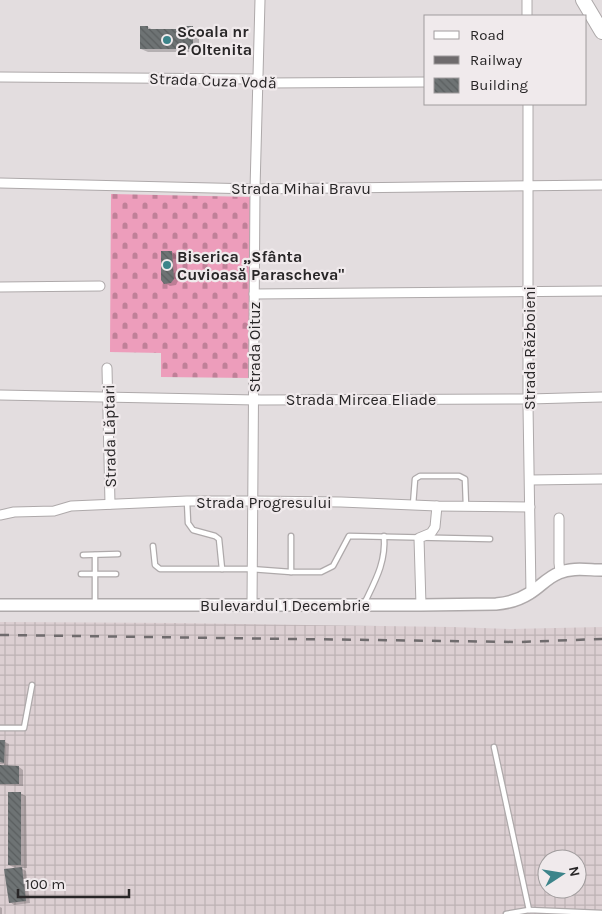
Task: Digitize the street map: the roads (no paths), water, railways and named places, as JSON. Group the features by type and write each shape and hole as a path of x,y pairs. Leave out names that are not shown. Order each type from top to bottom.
{"main road":[{"path":"583,0 602,32"}],"street":[{"name":"Strada Oituz","path":"252,605 255,188 260,0"},
{"path":"527,0 527,15"},
{"name":"Strada Cuza Vodă","path":"0,76 257,79 268,82 424,82"},
{"name":"Strada Războieni","path":"528,105 531,593"},
{"name":"Strada Mihai Bravu","path":"0,184 255,188 602,185"},
{"path":"0,286 100,286"},
{"path":"254,294 602,291"},
{"name":"Strada Lăptari","path":"107,368 110,504"},
{"name":"Strada Mircea Eliade","path":"0,395 254,400 602,397"},
{"path":"530,480 602,480"},
{"name":"Strada Progresului","path":"0,515 14,512 54,511 71,506 186,501 530,507"},
{"path":"421,606 419,538 431,533 435,527 437,506"},
{"path":"559,518 560,572"},
{"name":"Bulevardul 1 Decembrie","path":"0,605 421,606 496,604 518,600 560,572 602,570"}],"lane":[{"path":"413,505 415,479 420,476 459,476 465,479 466,506"},
{"path":"186,501 188,523 192,530 215,536 219,539 222,569"},
{"path":"291,536 291,572"},
{"path":"153,546 155,565 160,569 252,569 321,572 333,566 349,536 490,539"},
{"path":"364,605 380,571 385,549 384,536"},
{"path":"83,554 118,554"},
{"path":"94,555 95,604"},
{"path":"81,574 116,574"},
{"path":"0,728 24,728 32,685"},
{"path":"494,747 529,910"},
{"path":"506,914 529,910 598,914"}],"railway":[{"path":"0,635 519,642 602,639"}],"place":[{"name":"Scoala nr 2 Oltenita","path":"167,40"},
{"name":"Biserica „Sfânta Cuvioasă Parascheva\"","path":"167,265"}]}
